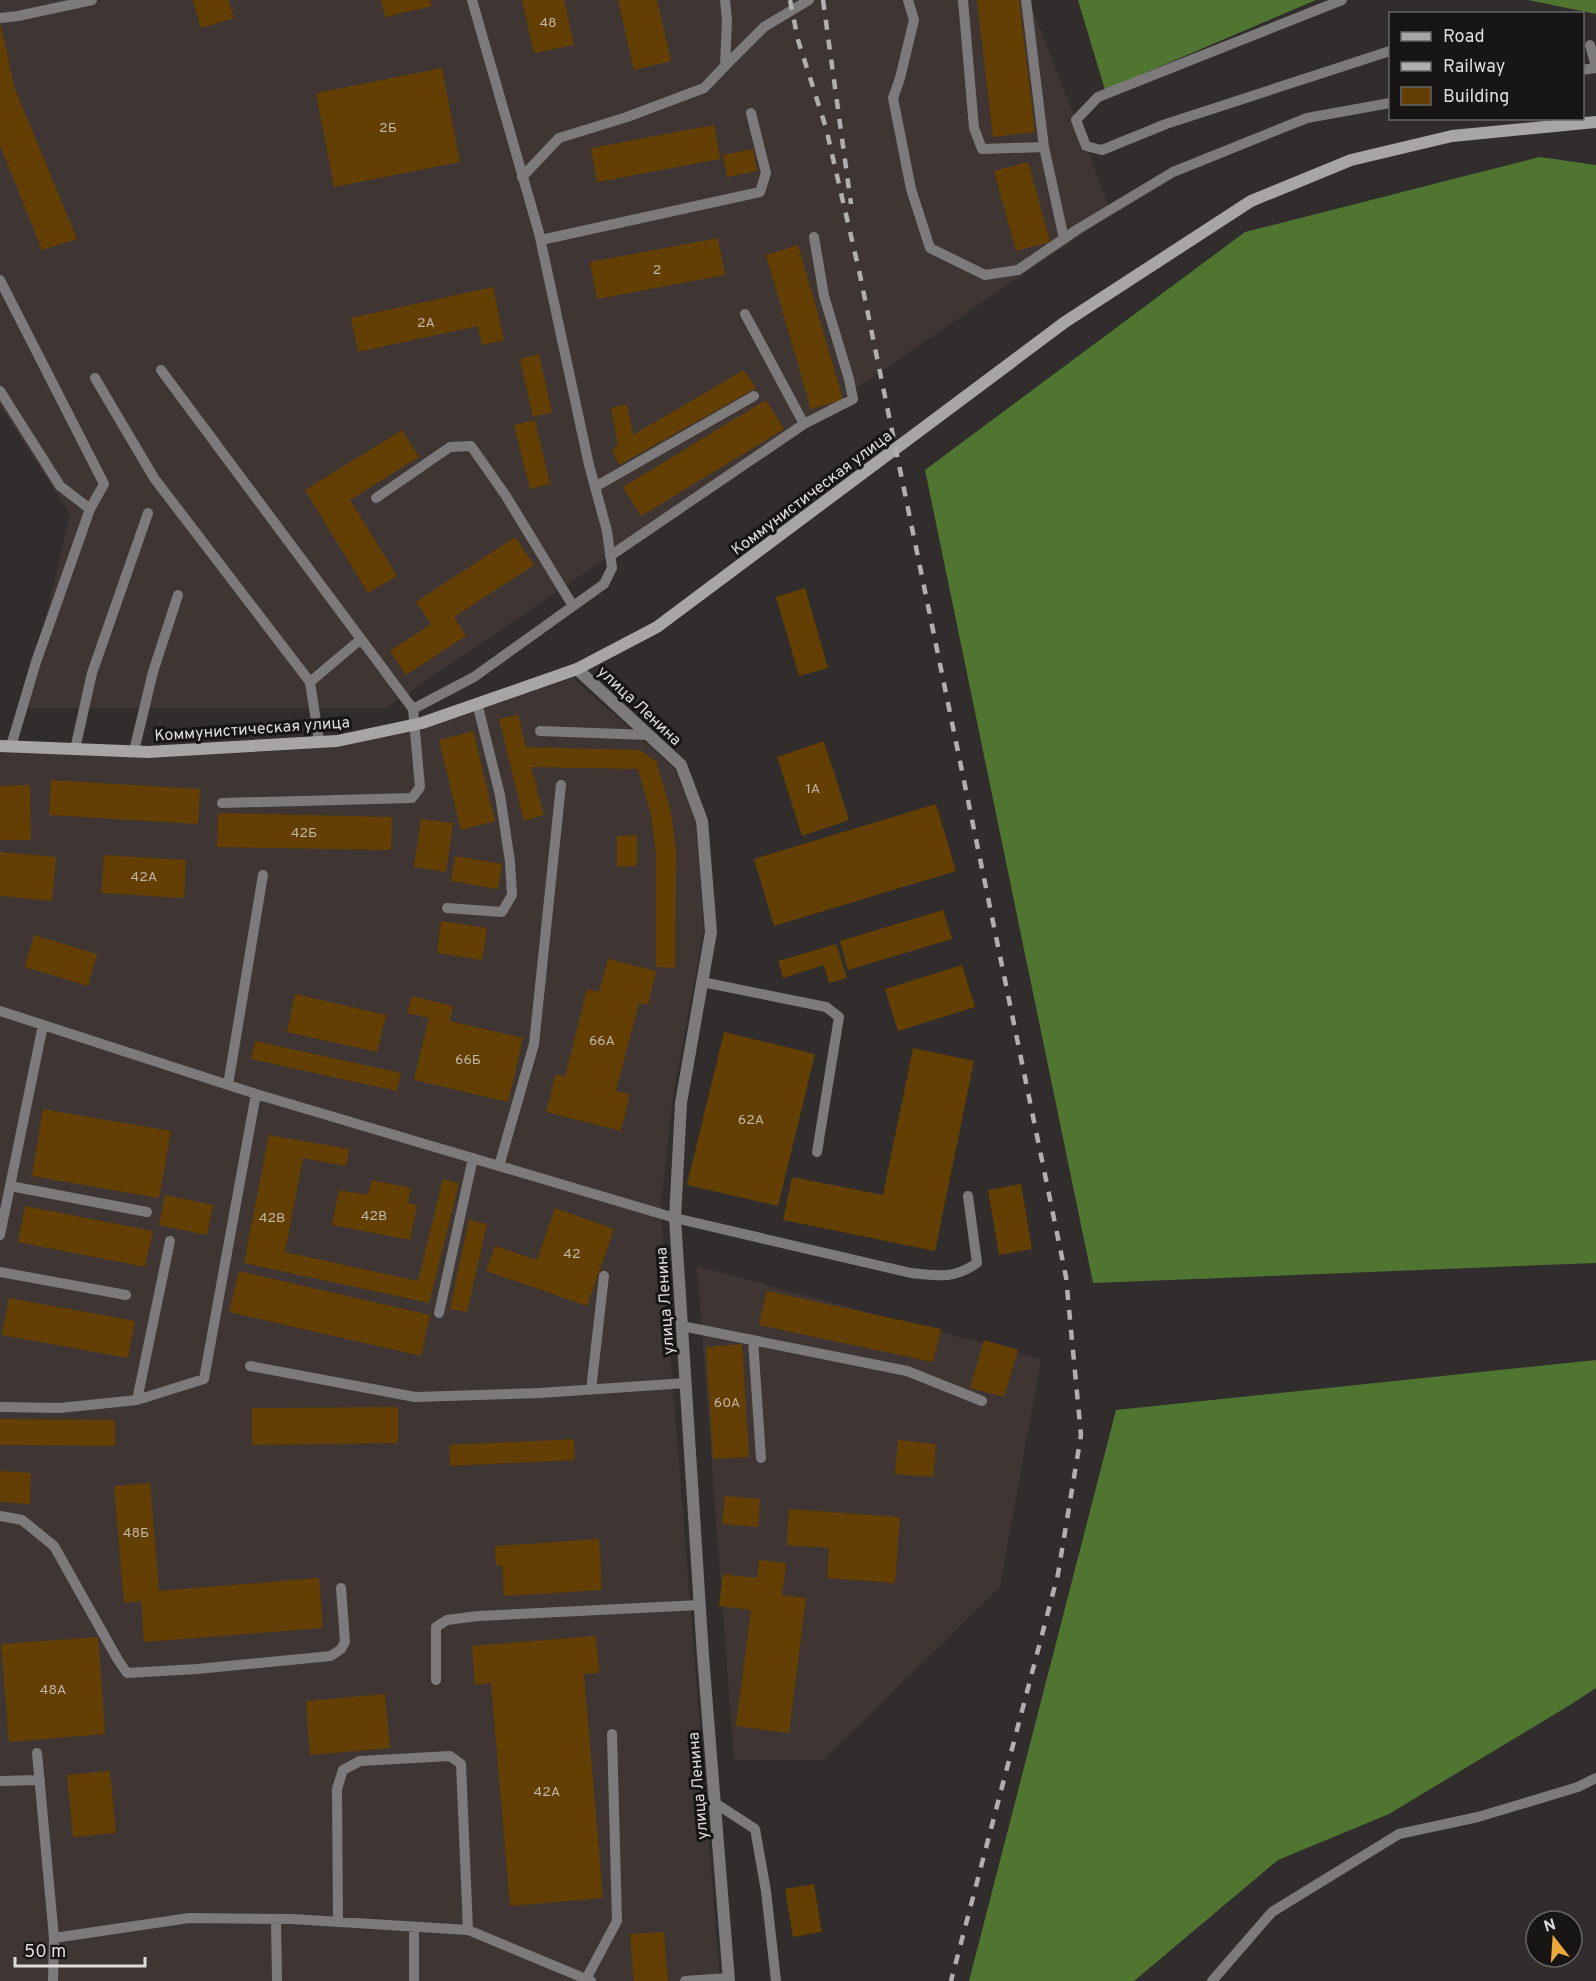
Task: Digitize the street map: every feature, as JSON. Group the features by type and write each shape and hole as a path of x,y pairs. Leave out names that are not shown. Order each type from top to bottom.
{"main road":[{"name":"Коммунистическая улица","path":"6,746 134,752 337,741 413,724 577,669 657,627 1065,322 1251,201 1351,160 1452,136 1596,122"}],"street":[{"name":"улица Ленина","path":"577,669 681,765 702,821 711,932 681,1103 675,1218 700,1605 728,1980"}],"lane":[{"path":"0,18 92,0"},
{"path":"413,708 474,676 604,584 612,568 607,531 595,487 541,240 472,0"},
{"path":"725,0 727,20 725,66"},
{"path":"522,177 559,138 627,117 704,88 764,27 809,0"},
{"path":"908,0 914,20 893,98 911,189 930,248 985,274 1018,270 1173,172 1307,118 1389,103"},
{"path":"963,0 974,128 982,149 1044,147"},
{"path":"1026,0 1044,147 1064,239"},
{"path":"1342,0 1098,97 1076,120 1086,146 1102,150 1166,124 1389,51"},
{"path":"1590,46 1596,68"},
{"path":"541,240 760,192 765,173 751,113"},
{"path":"610,556 804,424 853,399 824,296 814,237"},
{"path":"0,280 104,484 90,509 6,746"},
{"path":"745,314 804,424"},
{"path":"161,370 413,708 420,787 412,798 222,803"},
{"path":"95,378 154,478 310,682 319,741"},
{"path":"0,392 60,486 90,509"},
{"path":"595,487 754,396"},
{"path":"376,498 450,447 471,446 506,496 573,606"},
{"path":"75,749 92,673 148,513"},
{"path":"134,752 153,672 178,595"},
{"path":"310,682 361,639"},
{"path":"447,908 502,912 512,895 510,862 500,795 477,703"},
{"path":"540,731 648,735"},
{"path":"499,1166 534,1044 561,785"},
{"path":"228,1085 263,875"},
{"path":"702,982 826,1007 839,1017 817,1152"},
{"path":"0,1011 256,1094 675,1218 911,1273 943,1277 965,1271 977,1263 968,1196"},
{"path":"0,1235 43,1025"},
{"path":"0,1407 60,1408 137,1400 204,1380 256,1094"},
{"path":"439,1312 473,1158"},
{"path":"10,1186 147,1212"},
{"path":"137,1400 170,1241"},
{"path":"0,1272 126,1294"},
{"path":"591,1390 604,1276"},
{"path":"682,1326 907,1371 982,1401"},
{"path":"753,1340 761,1458"},
{"path":"250,1366 415,1397 540,1394 686,1383"},
{"path":"0,1516 22,1520 54,1546 127,1673 197,1669 331,1656 341,1649 345,1642 341,1588"},
{"path":"436,1680 436,1627 447,1620 478,1616 700,1605"},
{"path":"54,1938 189,1918 276,1919 468,1930 588,1980 617,1921 612,1734"},
{"path":"37,1753 54,1938 53,1981"},
{"path":"338,1922 337,1789 343,1770 360,1761 450,1756 461,1764 468,1930"},
{"path":"1212,1981 1272,1912 1399,1834 1478,1817 1578,1787 1596,1778"},
{"path":"0,1781 40,1780"},
{"path":"715,1803 755,1829 766,1892 776,1981"},
{"path":"276,1919 277,1981"},
{"path":"414,1927 414,1981"},
{"path":"685,1981 728,1980"}],"shaded area":[{"path":"0,0 1029,0 1112,214 386,708 25,708 70,514 0,406"},
{"path":"573,678 675,769 695,820 704,930 673,1096 661,1204 665,1286 720,1981 0,1981 0,751 150,758 334,748 423,727"},
{"path":"697,1266 1041,1359 1000,1587 823,1760 734,1760"}],"green space":[{"path":"1078,0 1316,0 1105,90"},
{"path":"1528,0 1596,0 1596,14"},
{"path":"1540,157 1596,165 1596,1263 1093,1283 925,470 1245,232"},
{"path":"1596,1360 1596,1688 1389,1814 1278,1860 1134,1981 969,1981 1116,1410"}],"building":[{"path":"193,0 228,0 234,18 201,28"},
{"path":"381,0 430,0 432,6 385,17"},
{"path":"522,0 564,0 574,45 534,53"},
{"path":"618,0 657,0 671,61 634,70"},
{"path":"977,0 1019,0 1035,132 993,137"},
{"path":"0,21 14,87 77,239 42,250 0,145"},
{"path":"442,68 460,162 334,187 316,93"},
{"path":"714,125 720,159 597,182 591,148"},
{"path":"753,149 757,171 727,177 723,155"},
{"path":"1028,162 1050,242 1016,251 994,171"},
{"path":"718,238 725,275 597,299 590,262"},
{"path":"798,245 843,400 811,409 766,255"},
{"path":"493,287 504,340 482,345 478,326 358,352 351,318"},
{"path":"539,354 552,412 533,417 520,359"},
{"path":"744,370 756,388 619,465 612,450 618,445 611,408 627,404 633,435"},
{"path":"766,400 784,429 641,516 623,487"},
{"path":"535,420 550,484 530,489 514,425"},
{"path":"402,430 419,457 350,500 397,576 368,593 305,490"},
{"path":"515,537 534,565 454,617 466,636 406,675 390,651 431,624 416,602"},
{"path":"805,588 828,668 799,676 776,597"},
{"path":"518,715 526,747 639,750 656,761 671,812 676,852 675,968 656,967 656,854 651,815 638,769 531,767 544,815 524,821 499,719"},
{"path":"473,731 495,821 461,830 439,740"},
{"path":"824,741 849,820 802,836 777,757"},
{"path":"51,780 200,789 198,824 49,815"},
{"path":"30,785 31,840 0,840 0,786"},
{"path":"936,804 956,871 774,926 754,859"},
{"path":"218,813 392,817 391,850 217,847"},
{"path":"421,819 453,823 446,872 414,867"},
{"path":"637,835 637,866 617,867 617,836"},
{"path":"0,852 56,857 52,901 0,896"},
{"path":"104,855 186,860 184,898 101,893"},
{"path":"455,856 502,864 498,889 451,881"},
{"path":"943,910 952,939 848,970 840,941"},
{"path":"441,921 487,928 482,960 437,953"},
{"path":"34,935 97,954 88,986 25,967"},
{"path":"836,944 847,978 829,983 824,965 783,978 778,961"},
{"path":"608,959 656,971 648,1005 639,1003 616,1091 630,1094 621,1131 546,1112 556,1074 565,1077 587,989 599,992"},
{"path":"962,965 975,1007 898,1031 885,989"},
{"path":"295,994 386,1015 377,1052 287,1032"},
{"path":"412,996 453,1006 450,1021 523,1038 508,1102 414,1080 429,1018 407,1013"},
{"path":"724,1032 815,1054 778,1206 687,1185"},
{"path":"255,1041 401,1073 397,1091 251,1059"},
{"path":"913,1048 974,1061 935,1251 783,1220 792,1177 883,1195"},
{"path":"43,1109 171,1131 159,1198 32,1176"},
{"path":"269,1135 349,1149 346,1166 303,1158 285,1252 418,1281 443,1179 459,1183 429,1303 244,1263"},
{"path":"372,1180 411,1188 408,1203 417,1205 410,1240 332,1225 339,1190 368,1195"},
{"path":"1021,1184 1032,1249 999,1255 988,1190"},
{"path":"165,1195 213,1205 207,1235 159,1225"},
{"path":"25,1206 153,1231 145,1267 18,1242"},
{"path":"555,1208 614,1229 587,1306 486,1271 495,1246 537,1260"},
{"path":"469,1220 487,1224 467,1312 450,1309"},
{"path":"239,1271 430,1315 421,1356 229,1312"},
{"path":"767,1291 941,1329 933,1362 759,1325"},
{"path":"9,1298 135,1321 128,1358 2,1335"},
{"path":"984,1340 1018,1350 1004,1397 970,1388"},
{"path":"742,1344 749,1457 713,1459 706,1347"},
{"path":"398,1407 398,1443 252,1445 252,1408"},
{"path":"0,1419 115,1420 115,1446 0,1445"},
{"path":"574,1439 575,1460 450,1466 449,1445"},
{"path":"898,1440 936,1444 933,1477 895,1474"},
{"path":"0,1471 31,1473 30,1504 0,1502"},
{"path":"150,1483 159,1591 319,1578 323,1628 144,1642 141,1601 124,1603 114,1486"},
{"path":"725,1496 760,1499 758,1527 722,1524"},
{"path":"789,1509 900,1517 895,1583 827,1578 829,1548 787,1545"},
{"path":"599,1539 602,1590 504,1596 502,1565 496,1566 495,1546"},
{"path":"759,1560 786,1563 782,1595 806,1598 789,1733 736,1726 751,1610 719,1606 723,1574 757,1578"},
{"path":"596,1636 599,1673 584,1674 603,1898 510,1906 491,1683 475,1685 472,1646"},
{"path":"98,1637 105,1734 9,1742 1,1644"},
{"path":"385,1694 390,1748 310,1755 306,1701"},
{"path":"110,1771 116,1833 73,1837 67,1775"},
{"path":"814,1884 822,1932 793,1937 785,1889"},
{"path":"664,1932 668,1981 634,1981 630,1934"}],"railway":[{"path":"790,0 798,40 826,128 860,275 1066,1277 1081,1435 1058,1574 951,1981"},
{"path":"823,0 851,204"}]}
